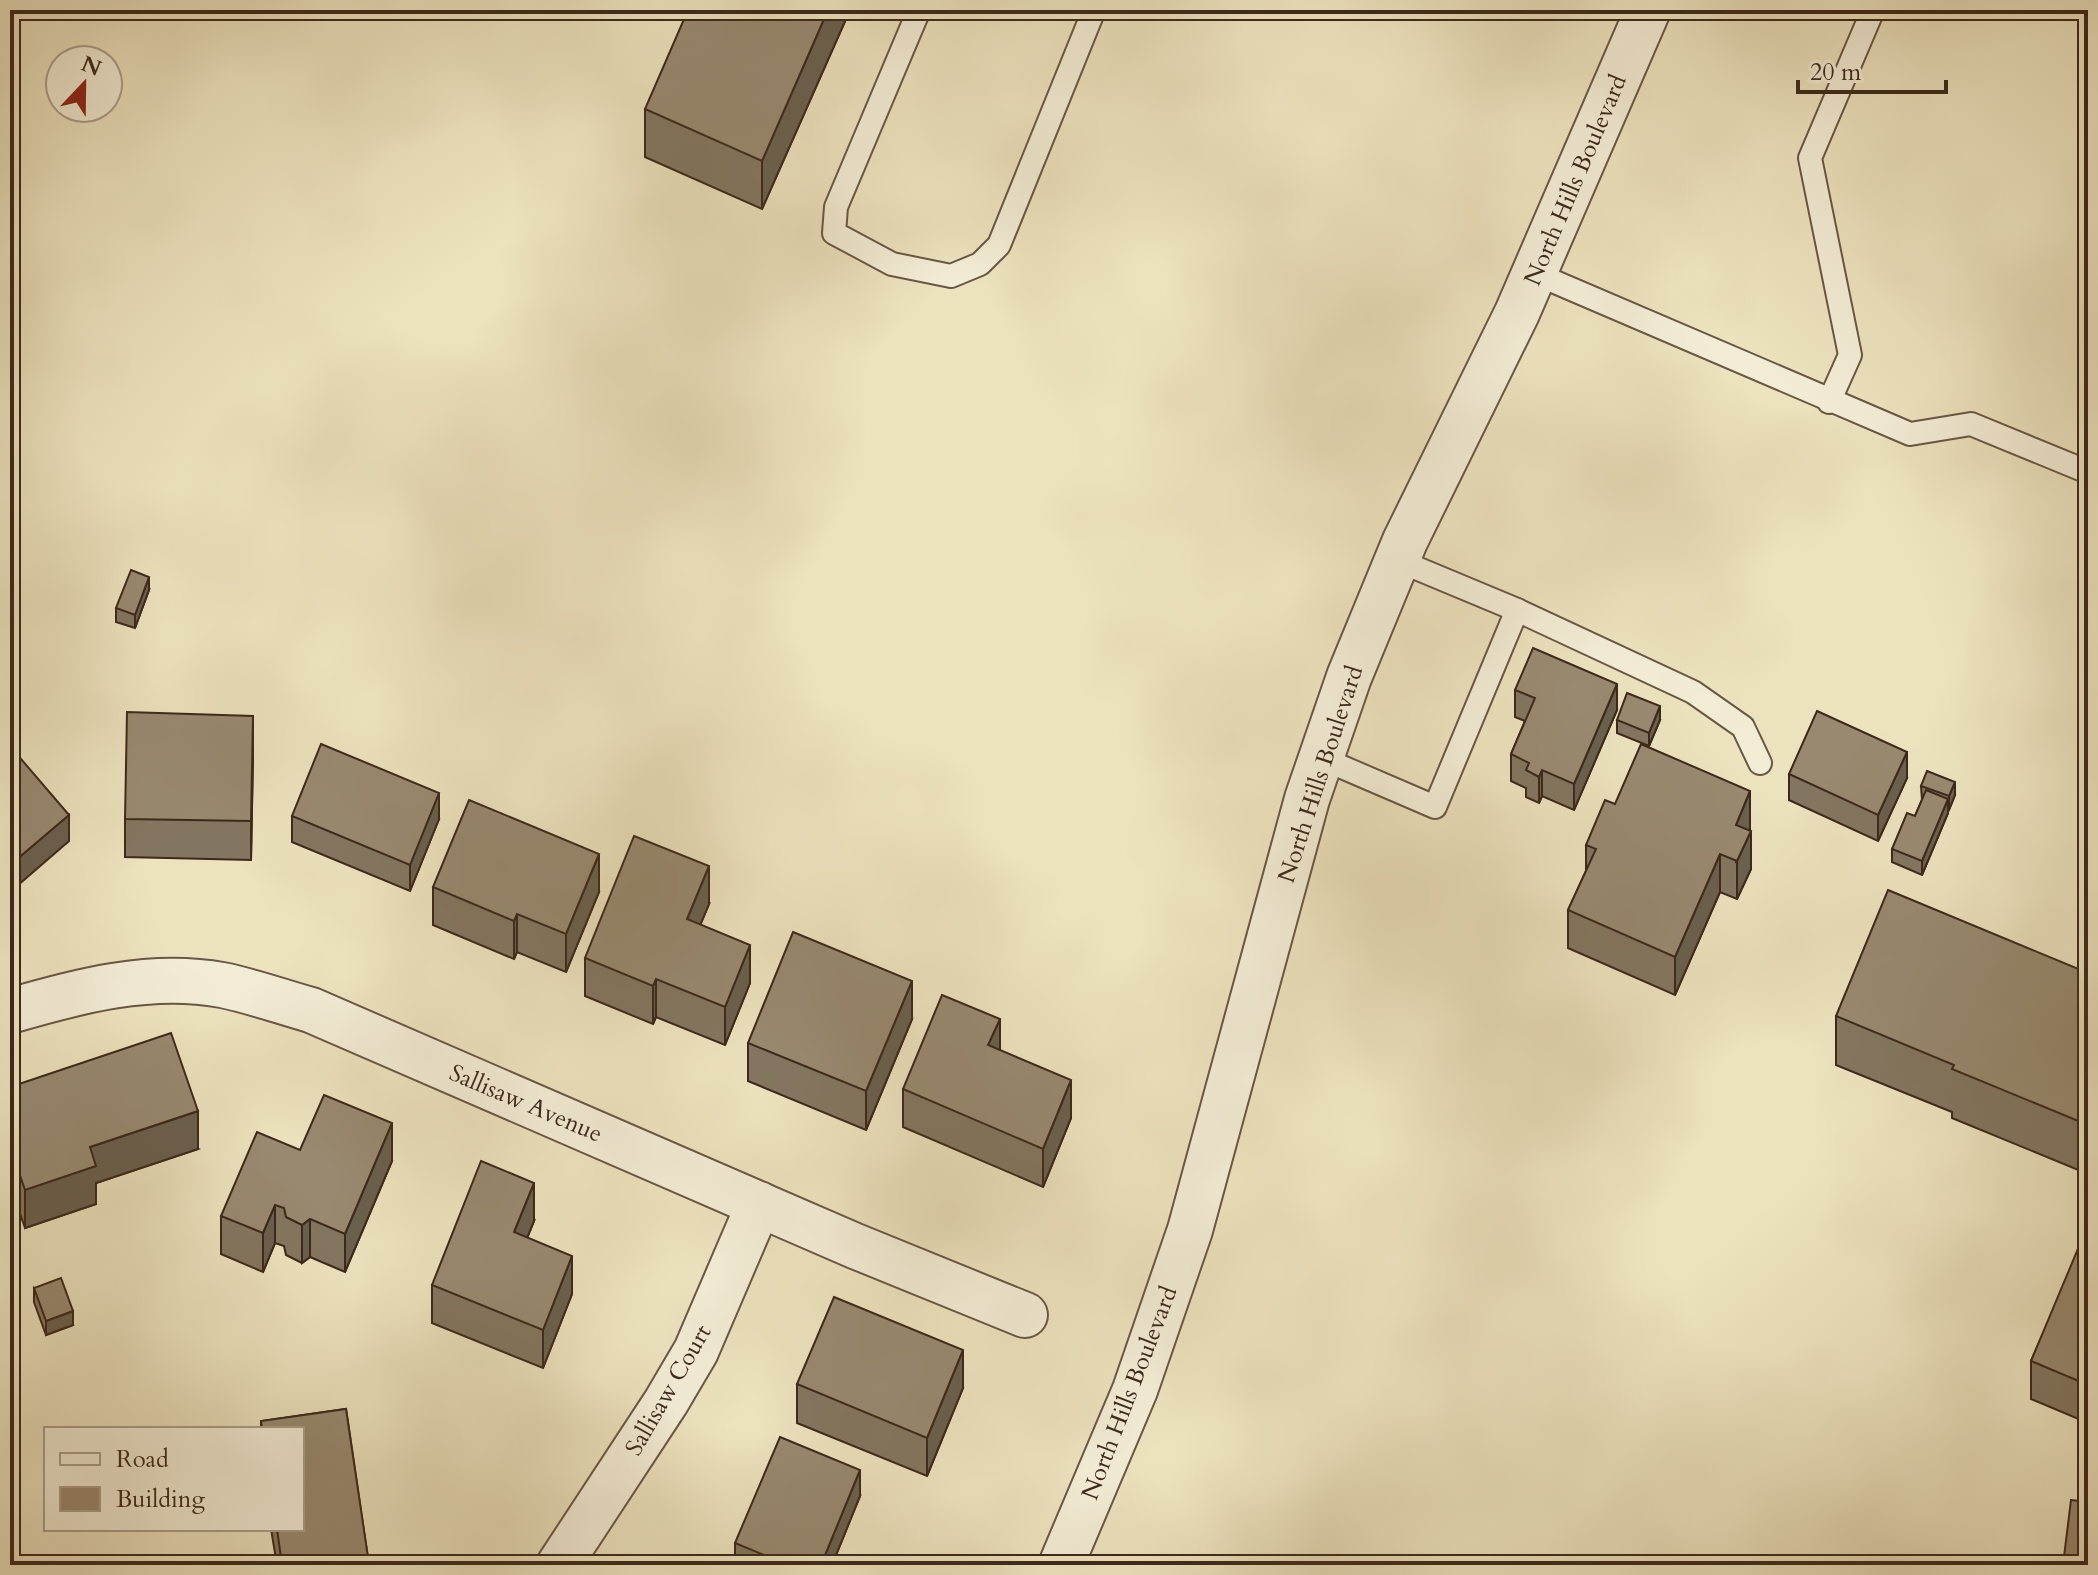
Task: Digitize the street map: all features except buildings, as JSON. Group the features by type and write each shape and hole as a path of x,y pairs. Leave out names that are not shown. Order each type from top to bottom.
{"street":[{"name":"North Hills Boulevard","path":"1061,1565 1135,1390 1190,1230 1307,799 1349,677 1397,560 1534,273 1648,10"},
{"name":"Sallisaw Avenue","path":"10,1011 69,994 150,980 221,985 311,1010 855,1246 1025,1315"},
{"name":"Sallisaw Court","path":"559,1565 696,1351 759,1204"}],"lane":[{"path":"919,10 836,207 834,233 892,264 951,276 980,264 999,245 1094,10"},
{"path":"1829,402 1850,355 1810,158 1873,10"},
{"path":"1534,273 1829,402 1910,434 1971,424 2088,472"},
{"path":"1397,560 1517,610 1693,692 1743,727 1760,763"},
{"path":"1321,758 1435,807 1517,610"}]}
